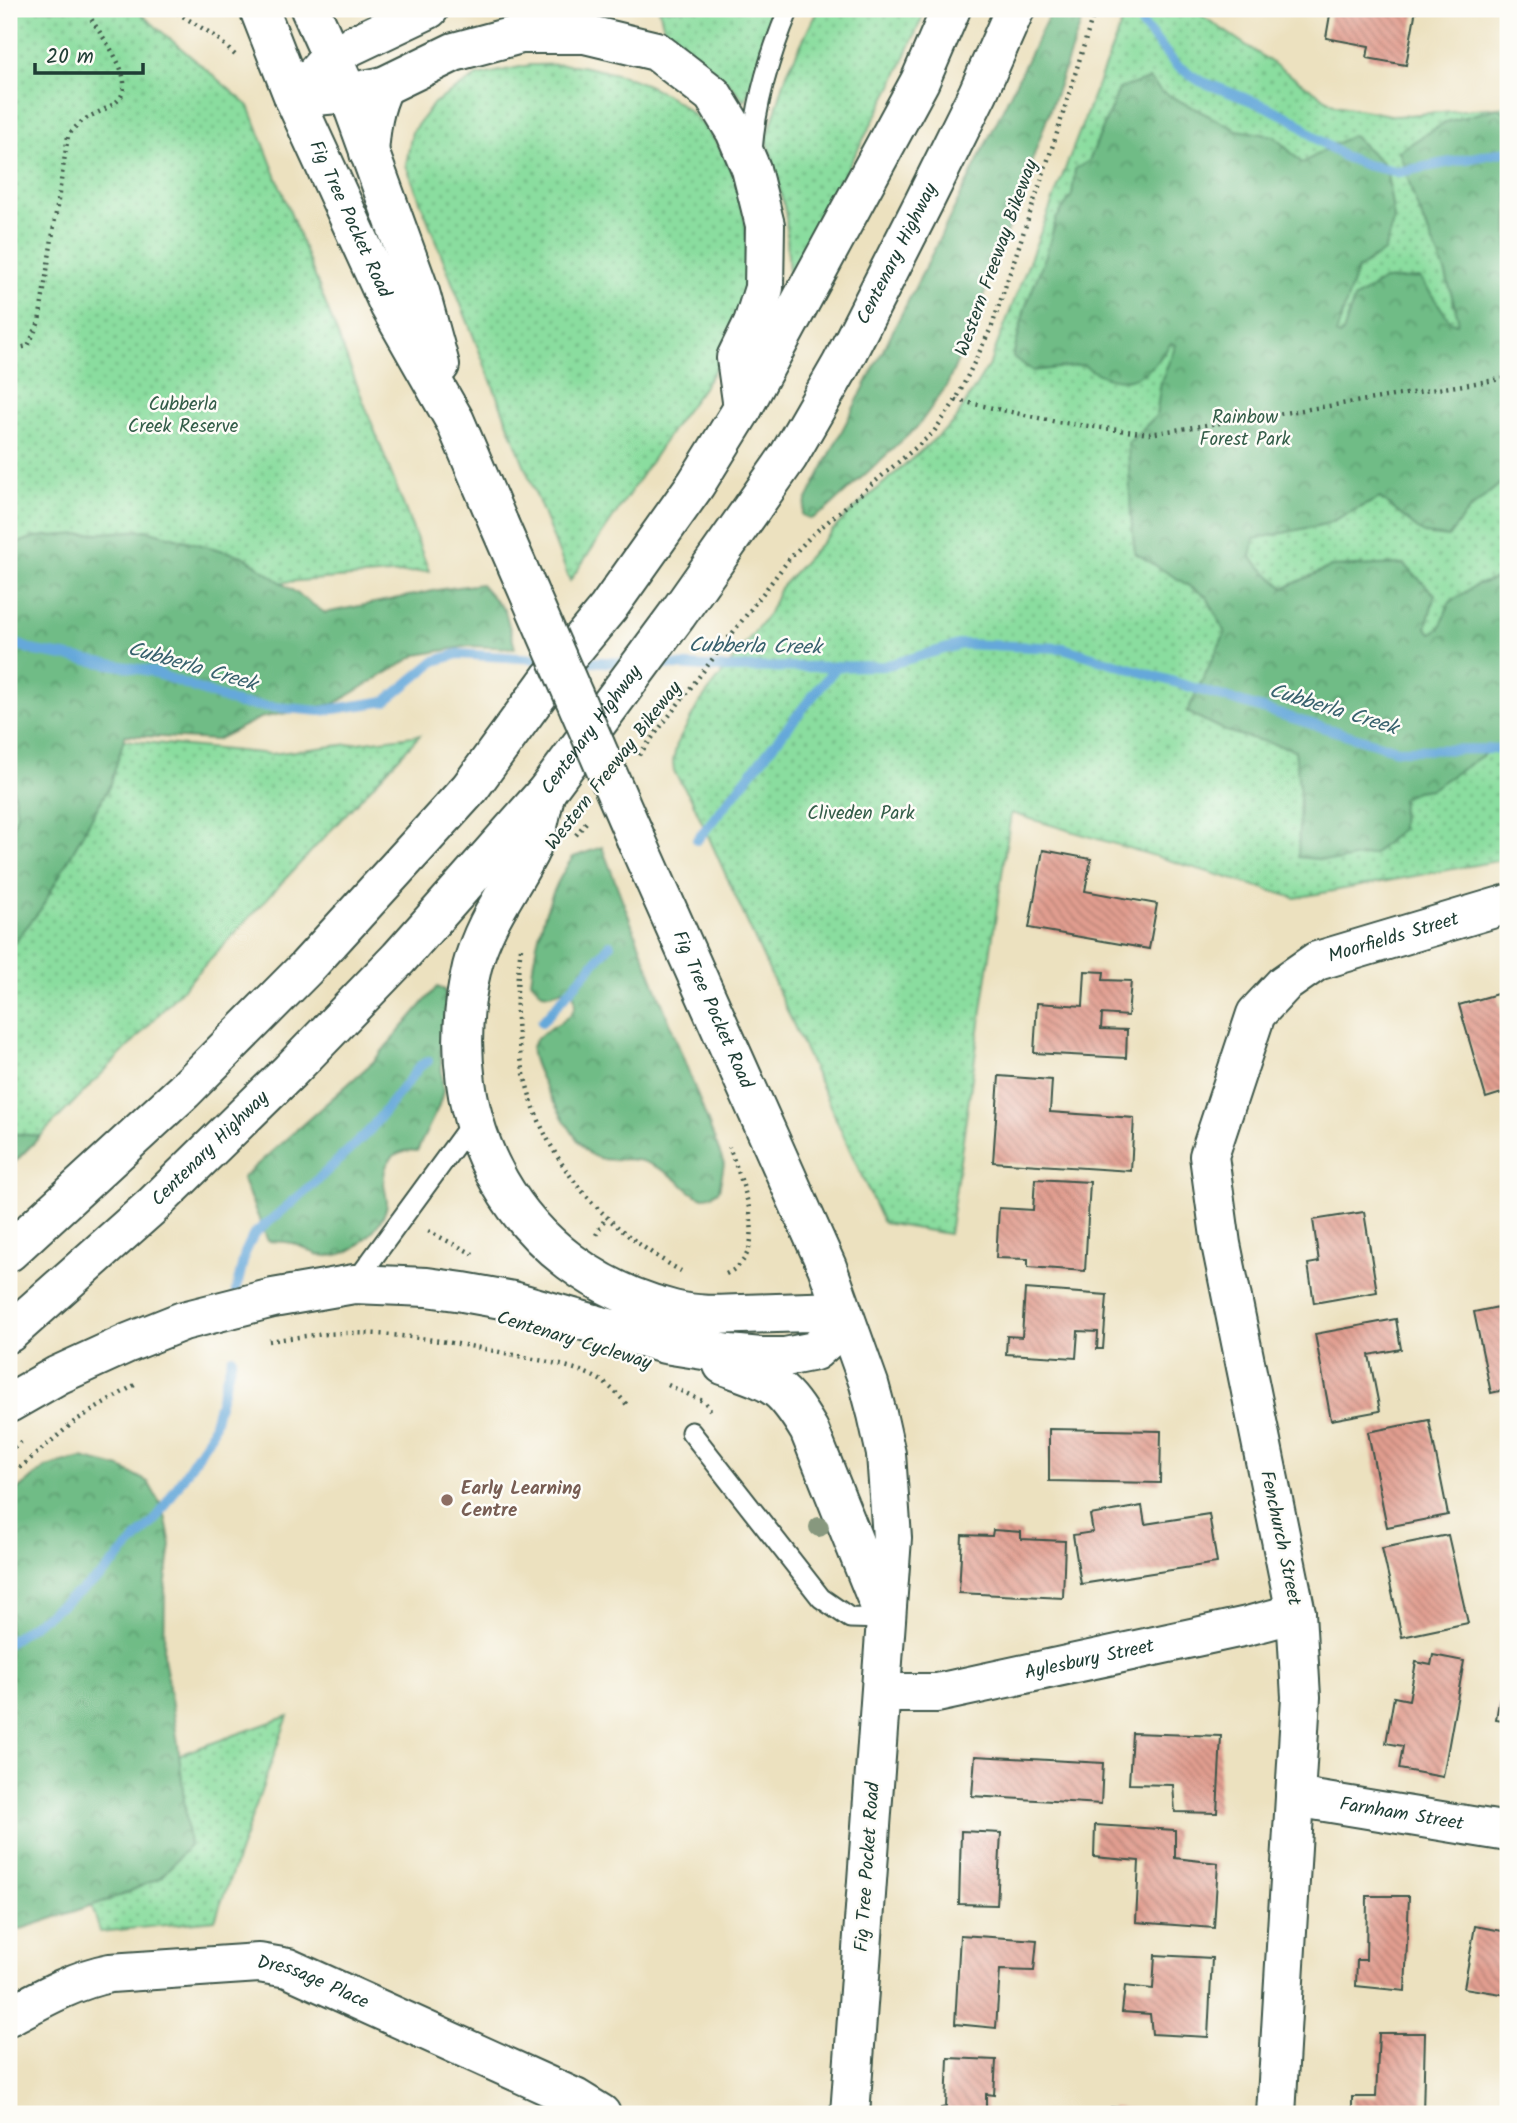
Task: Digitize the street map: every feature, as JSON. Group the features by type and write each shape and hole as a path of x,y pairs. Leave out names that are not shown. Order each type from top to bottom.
{"main road":[{"path":"310,9 332,55 366,90"},
{"path":"294,98 332,55 426,9"},
{"path":"9,1252 184,1090 306,968 470,788 551,677 608,608 696,484 743,408 919,81 951,9"},
{"name":"Centenary Highway","path":"9,1333 152,1206 290,1071 399,958 546,792 677,615 788,457 841,365 978,93 1015,9"},
{"name":"Fig Tree Pocket Road","path":"256,14 389,305 455,421 636,839 827,1266 869,1384 886,1454 892,1538 850,2114"},
{"path":"294,98 366,90 454,52 522,34 585,34 656,51 713,96 735,131 751,169 765,225 764,288 753,323 736,358 743,408"},
{"name":"Fig Tree Pocket Road","path":"366,90 373,113 369,153 420,292 455,421"},
{"path":"546,792 528,856 480,940 472,967 464,1029 465,1071 473,1121 488,1162 510,1202 562,1254 616,1289 647,1303 706,1315 842,1311 835,1333 825,1344 803,1354 761,1357 665,1344"},
{"name":"Moorfields Street","path":"1284,984 1317,961 1508,904"},
{"name":"Fenchurch Street","path":"1276,2114 1301,1697 1296,1613 1221,1244 1209,1156 1256,1014 1284,984"},
{"path":"9,1404 58,1375 128,1343 183,1321 273,1298 354,1284 427,1287 513,1301 665,1344 775,1385 792,1402 809,1430 885,1619"},
{"name":"Aylesbury Street","path":"881,1693 937,1693 1234,1629 1296,1613"},
{"name":"Farnham Street","path":"1295,1797 1508,1832"},
{"name":"Dressage Place","path":"9,2016 41,1998 101,1974 259,1963 288,1968 379,2008 575,2098 601,2114"}],"lane":[{"path":"751,169 754,121 773,48 789,9"},
{"path":"354,1284 473,1121"},
{"path":"691,1432 821,1598 850,1618 885,1619"}],"path":[{"path":"9,350 28,346 39,322 68,136 78,122 115,103 124,92 120,64 92,23 86,9"},
{"name":"Western Freeway Bikeway","path":"637,758 790,558 813,534 933,433 957,400 992,326 1057,133 1095,9"},
{"path":"957,400 1057,422 1149,434 1508,377"},
{"name":"Western Freeway Bikeway","path":"571,843 595,811"},
{"path":"522,941 516,991 518,1051 526,1086 558,1159 573,1182 606,1217 651,1253 687,1274"},
{"path":"723,1276 741,1264 749,1252 753,1238 740,1176"},
{"path":"404,1216 481,1259"},
{"path":"258,1342 352,1333 415,1337 479,1347 582,1372 615,1390 627,1405"},
{"path":"479,1347 481,1338"},
{"name":"Centenary Cycleway","path":"660,1381 705,1402 713,1414"},
{"path":"9,1477 75,1421 141,1382"},
{"path":"9,1452 27,1436"}],"green space":[{"name":"Cubberla Creek Reserve","path":"9,9 135,9 249,106 429,571 9,603"},
{"path":"659,9 781,9 745,101 726,80 665,32"},
{"path":"818,9 926,9 894,82 789,278 786,214 767,139 787,73"},
{"path":"1052,9 1086,9 974,323 947,385 918,426 826,510 811,519 802,515 806,501 926,266"},
{"name":"Rainbow Forest Park","path":"1127,9 1192,9 1335,105 1396,116 1508,106 1508,859 1295,898 1011,813 949,1234 883,1223 692,800 674,772 673,761 677,744 698,705 769,613 780,588 846,516 953,423 990,363"},
{"path":"530,65 573,65 604,71 633,79 681,105 701,123 717,143 729,167 739,193 747,240 741,308 722,357 570,581 406,165 412,132 434,103 477,76"},
{"name":"Rainbow Forest Park","path":"1149,79 1162,92 1237,130 1274,136 1302,163 1352,135 1386,166 1394,219 1384,251 1357,270 1336,334 1339,336 1343,333 1354,299 1384,280 1420,278 1451,322 1457,324 1458,318 1445,271 1416,204 1399,151 1446,122 1498,108 1508,113 1508,477 1468,511 1448,537 1424,534 1380,498 1326,524 1254,539 1251,558 1284,588 1330,567 1403,564 1435,594 1426,628 1431,633 1440,628 1449,603 1476,585 1495,579 1508,602 1508,739 1431,789 1416,791 1402,799 1401,829 1374,854 1338,861 1298,857 1300,795 1295,750 1225,731 1187,712 1225,633 1207,597 1135,553 1128,443 1156,416 1161,381 1176,345 1171,343 1143,374 1122,380 1097,373 1083,365 1033,371 1013,357 1025,308 1046,255 1056,219 1072,195 1075,169 1089,161 1119,89"},
{"path":"146,530 243,556 325,613 481,584 505,611 515,648 469,646 417,655 334,704 260,718 216,740 125,735 111,783 41,909 9,949 9,839 17,814 9,765 9,546 35,537"},
{"path":"48,733 271,754 420,735 130,1045 9,1168 9,792"},
{"path":"602,847 724,1164 719,1190 711,1195 698,1196 673,1176 651,1164 630,1159 601,1159 590,1154 574,1135 554,1103 532,1056 532,1047 536,1040 568,1017 575,1003 573,993 566,989 550,994 542,993 531,981 544,916 556,885 573,857"},
{"path":"437,987 445,990 446,1006 440,1045 443,1092 417,1151 399,1153 387,1164 384,1180 387,1204 382,1219 356,1247 333,1256 316,1254 292,1243 268,1241 242,1178 373,1062"},
{"path":"9,1133 40,1136 9,1168"},
{"path":"82,1458 121,1468 148,1482 164,1510 171,1545 165,1588 164,1657 178,1743 189,1846 161,1877 120,1896 9,1933 9,1497 46,1467"},
{"path":"288,1716 215,1920 100,1932 74,1846 105,1781"}],"building":[{"path":"1331,9 1416,9 1406,65 1367,58 1369,46 1326,38"},
{"path":"1043,850 1091,859 1085,891 1157,904 1149,949 1029,928"},
{"path":"1085,971 1104,972 1103,980 1131,981 1128,1016 1102,1014 1101,1029 1127,1030 1126,1058 1034,1053 1037,1003 1083,1006"},
{"path":"1497,994 1506,1026 1508,1025 1508,1091 1486,1098 1459,1005"},
{"path":"999,1076 1052,1080 1050,1112 1134,1118 1131,1171 993,1162"},
{"path":"1035,1179 1090,1182 1085,1271 1028,1267 1028,1259 996,1258 999,1208 1033,1210"},
{"path":"1364,1212 1377,1292 1314,1303 1308,1264 1319,1262 1313,1220"},
{"path":"1025,1289 1107,1295 1103,1349 1097,1349 1098,1332 1078,1331 1076,1358 1006,1354 1007,1336 1022,1337"},
{"path":"1508,1305 1508,1389 1491,1393 1474,1312"},
{"path":"1396,1319 1401,1349 1369,1355 1380,1411 1331,1420 1315,1334"},
{"path":"1429,1420 1448,1515 1387,1527 1368,1432"},
{"path":"1049,1429 1161,1431 1160,1483 1049,1481"},
{"path":"1142,1506 1145,1524 1209,1514 1217,1563 1081,1584 1073,1535 1093,1532 1090,1515"},
{"path":"993,1530 1021,1532 1021,1539 1065,1541 1063,1598 959,1593 962,1535 992,1536"},
{"path":"1448,1535 1468,1623 1402,1637 1382,1548"},
{"path":"1433,1655 1464,1661 1443,1777 1399,1769 1403,1746 1386,1743 1394,1697 1409,1700 1416,1662 1431,1665"},
{"path":"1501,1691 1508,1692 1508,1721 1496,1719"},
{"path":"1132,1733 1221,1736 1217,1813 1175,1812 1173,1785 1129,1784"},
{"path":"975,1756 1103,1763 1101,1804 972,1796"},
{"path":"1095,1825 1175,1830 1175,1858 1218,1863 1214,1928 1136,1922 1139,1861 1094,1857"},
{"path":"961,1831 1001,1833 997,1905 959,1904"},
{"path":"1367,1896 1409,1896 1405,1991 1356,1986 1357,1960 1366,1960"},
{"path":"1475,1926 1508,1932 1508,1995 1464,1988"},
{"path":"960,1935 1037,1940 1034,1971 1000,1970 996,2028 955,2024"},
{"path":"1155,1955 1212,1958 1208,2037 1152,2034 1150,2014 1122,2012 1125,1986 1153,1989"},
{"path":"1379,2033 1425,2033 1423,2114 1352,2114 1352,2097 1376,2097"},
{"path":"948,2058 996,2060 994,2095 986,2094 986,2114 941,2114 941,2108 946,2107"},
{"path":"1111,2107 1166,2112 1166,2114 1112,2114"}],"waterway":[{"path":"1142,24 1176,65 1200,81 1294,120 1343,156 1366,165 1399,172 1508,151"},
{"name":"Cubberla Creek","path":"9,641 35,651 150,671 239,704 321,711 386,701 435,661 458,654 551,660"},
{"name":"Cubberla Creek","path":"651,664 727,668 884,666 962,644 1063,648 1397,750 1508,749"},
{"name":"Cubberla Creek","path":"574,661 632,663"},
{"path":"697,840 837,666"},
{"path":"542,1022 610,945"},
{"path":"236,1291 245,1253 254,1234 308,1189 369,1131 420,1066 428,1061"},
{"path":"9,1642 100,1577 157,1518 211,1434 232,1358"}],"place":[{"name":"Early Learning Centre","path":"447,1500"}],"park label":[{"name":"Cliveden Park","path":"861,814"}]}
